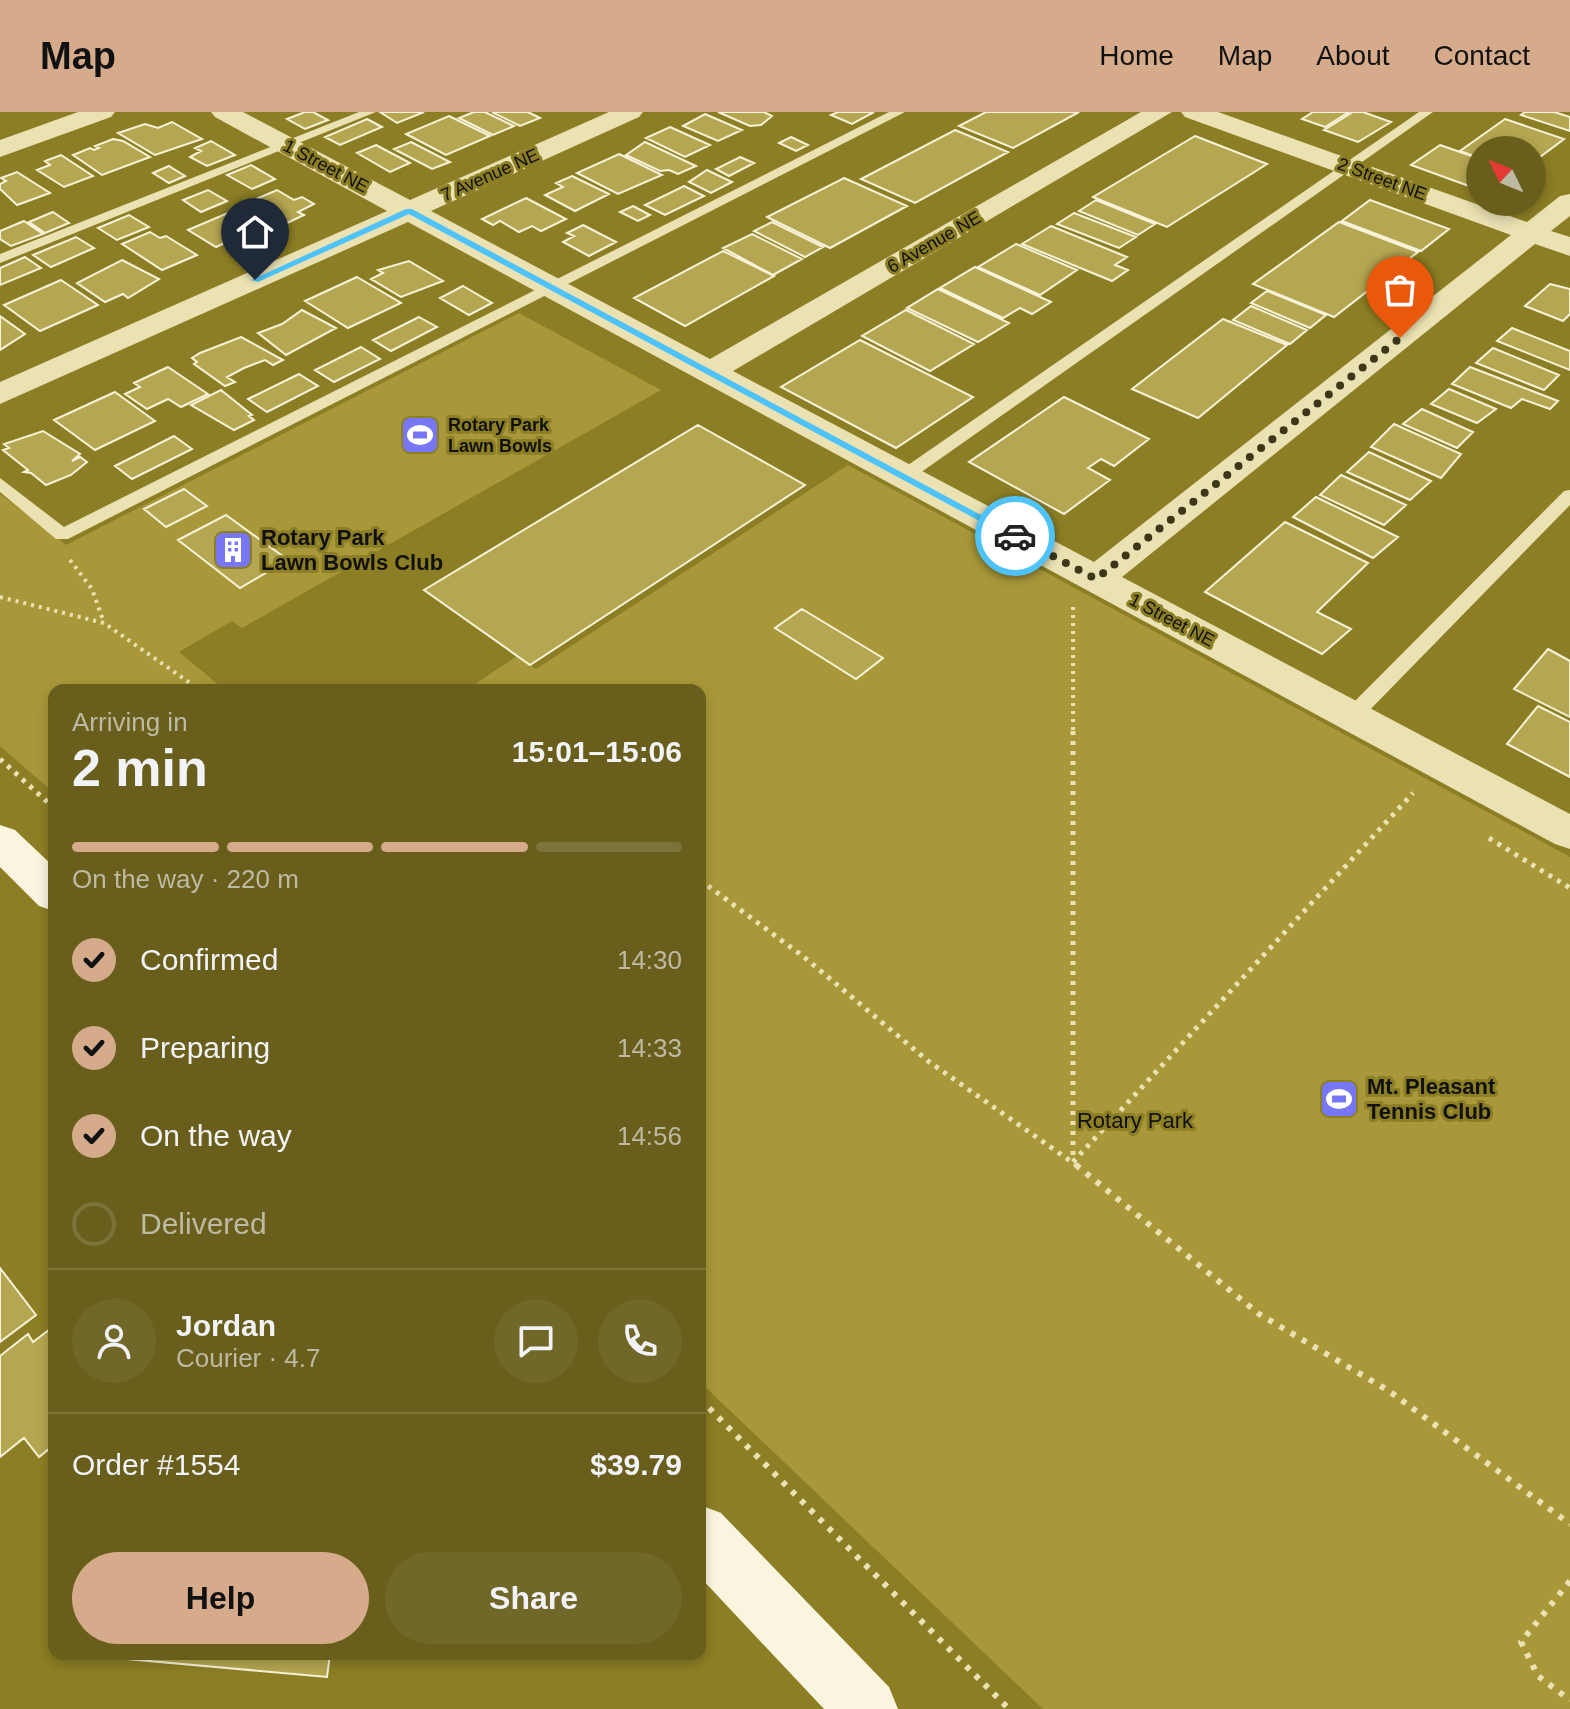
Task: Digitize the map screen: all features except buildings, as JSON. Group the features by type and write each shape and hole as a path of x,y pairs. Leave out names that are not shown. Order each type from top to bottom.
{"main road":[{"path":"0,841 48,888"},
{"path":"706,1540 867,1709"}],"street":[{"path":"0,149 102,112"},
{"name":"1 Street NE","path":"224,112 904,476 1084,589 1352,716 1570,833"},
{"name":"7 Avenue NE","path":"0,394 630,112"},
{"name":"6 Avenue NE","path":"709,372 1159,112"},
{"name":"2 Street NE","path":"1194,112 1570,247"},
{"path":"1084,589 1570,202"}],"lane":[{"path":"0,259 370,112"},
{"path":"0,483 62,535 899,112"},
{"path":"904,476 1427,112"},
{"path":"1352,716 1570,495"}],"path":[{"path":"61,551 84,575 102,608 104,623"},
{"path":"1073,1162 1084,589"},
{"path":"0,597 104,623 191,684"},
{"path":"0,759 48,803"},
{"path":"1073,1162 1414,793"},
{"path":"706,884 804,957 928,1061 1073,1162 1259,1314 1389,1391 1570,1524"},
{"path":"706,1405 1009,1709"},
{"path":"1570,1581 1521,1642 1538,1676 1570,1700"}],"green space":[{"path":"519,313 661,390 242,628 232,621 179,652 218,684 48,684 48,788 0,746 0,494 66,545"},
{"name":"Rotary Park","path":"848,465 1570,857 1570,1709 1043,1709 706,1388 706,684 475,684 517,656 536,669"}],"way so far":[{"path":"1015,536 1096,579 1400,338"}],"place":[{"name":"Rotary Park Lawn Bowls","path":"420,435"},
{"name":"Rotary Park Lawn Bowls Club","path":"233,550"},
{"name":"Mt. Pleasant Tennis Club","path":"1339,1099"}],"route":[{"path":"255,280 409,211 1015,536"}]}
